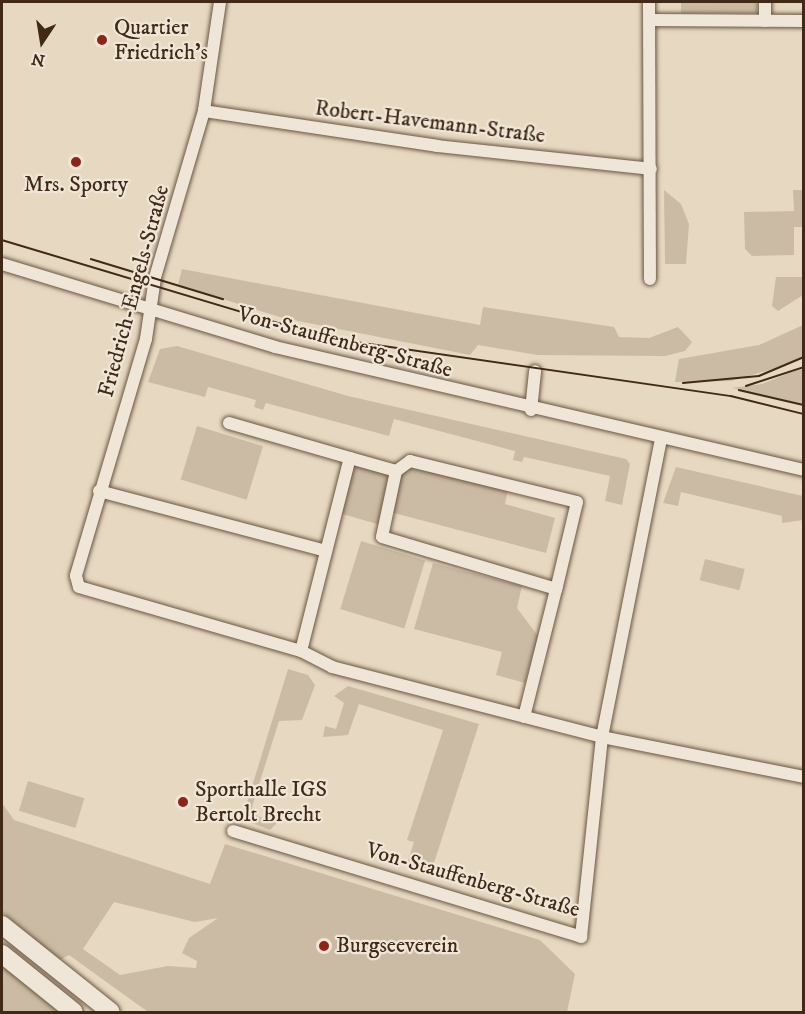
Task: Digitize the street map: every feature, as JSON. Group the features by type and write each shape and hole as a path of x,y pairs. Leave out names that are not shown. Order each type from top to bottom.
{"street":[{"name":"Friedrich-Engels-Straße","path":"220,2 204,111 76,576 79,587 301,651"},
{"path":"649,2 650,279"},
{"path":"765,2 765,21"},
{"path":"650,20 804,21"},
{"name":"Robert-Havemann-Straße","path":"204,111 436,146 651,169"},
{"name":"Von-Stauffenberg-Straße","path":"2,264 150,310 531,410 804,470"},
{"path":"531,410 535,371"},
{"path":"229,423 396,471"},
{"name":"Von-Stauffenberg-Straße","path":"233,831 581,937 602,737 661,438"},
{"path":"350,458 301,651 332,667 602,737 804,777"},
{"path":"524,717 556,589 577,502 410,461 396,471 382,537 556,589"},
{"path":"99,491 327,551"},
{"path":"2,925 111,1012"},
{"path":"2,954 74,1012"}],"shaded area":[{"path":"681,2 757,2 757,13 681,13"},
{"path":"664,190 681,204 689,224 686,264 665,264"},
{"path":"793,190 804,190 803,227 794,227 794,255 752,256 745,249 744,212 794,211"},
{"path":"182,269 480,325 483,307 614,327 619,337 649,338 678,327 692,342 685,351 665,356 537,355 478,345 470,355 283,318 178,285"},
{"path":"776,277 804,277 803,295 778,311 772,306"},
{"path":"803,325 803,357 787,365 731,381 675,382 679,359 759,345"},
{"path":"177,346 348,396 626,459 630,464 622,505 605,501 610,476 524,457 522,462 513,460 515,451 394,419 389,436 266,403 263,410 254,407 256,400 208,387 205,397 148,382 160,349"},
{"path":"803,367 803,405 732,388 762,384"},
{"path":"197,426 263,446 247,500 181,480"},
{"path":"350,458 396,471 381,525 335,512"},
{"path":"412,466 508,490 505,504 555,518 546,553 390,512 401,473"},
{"path":"676,467 803,496 803,520 782,523 782,516 681,492 678,506 663,503"},
{"path":"361,541 425,561 404,628 340,609"},
{"path":"705,559 745,569 739,590 700,580"},
{"path":"433,563 522,586 517,608 538,636 525,683 496,675 502,652 414,629"},
{"path":"288,669 308,675 315,685 302,720 279,721 252,807 257,816 277,823 270,830 242,819"},
{"path":"348,686 479,724 431,872 407,864 414,842 407,840 443,730 359,704 348,735 323,737 325,726 336,729 344,703 334,696"},
{"path":"28,781 84,798 75,828 19,811"},
{"path":"2,803 14,820 210,884 225,844 540,940 575,974 567,1012 148,1012 69,955 60,960 2,912","holes":["114,902 195,922 218,918 189,938 182,953 197,961 196,968 168,966 120,975 83,949"]},
{"path":"2,965 62,1012 2,1012"}],"tram line":[{"path":"2,240 328,338 731,396 804,414"},
{"path":"91,259 223,299"},
{"path":"683,383 759,376 804,357"},
{"path":"746,386 804,367"},
{"path":"739,390 804,405"}],"place":[{"name":"Quartier Friedrich’s","path":"102,40"},
{"name":"Mrs. Sporty","path":"76,162"},
{"name":"Sporthalle IGS Bertolt Brecht","path":"183,802"},
{"name":"Burgseeverein","path":"324,946"}]}
